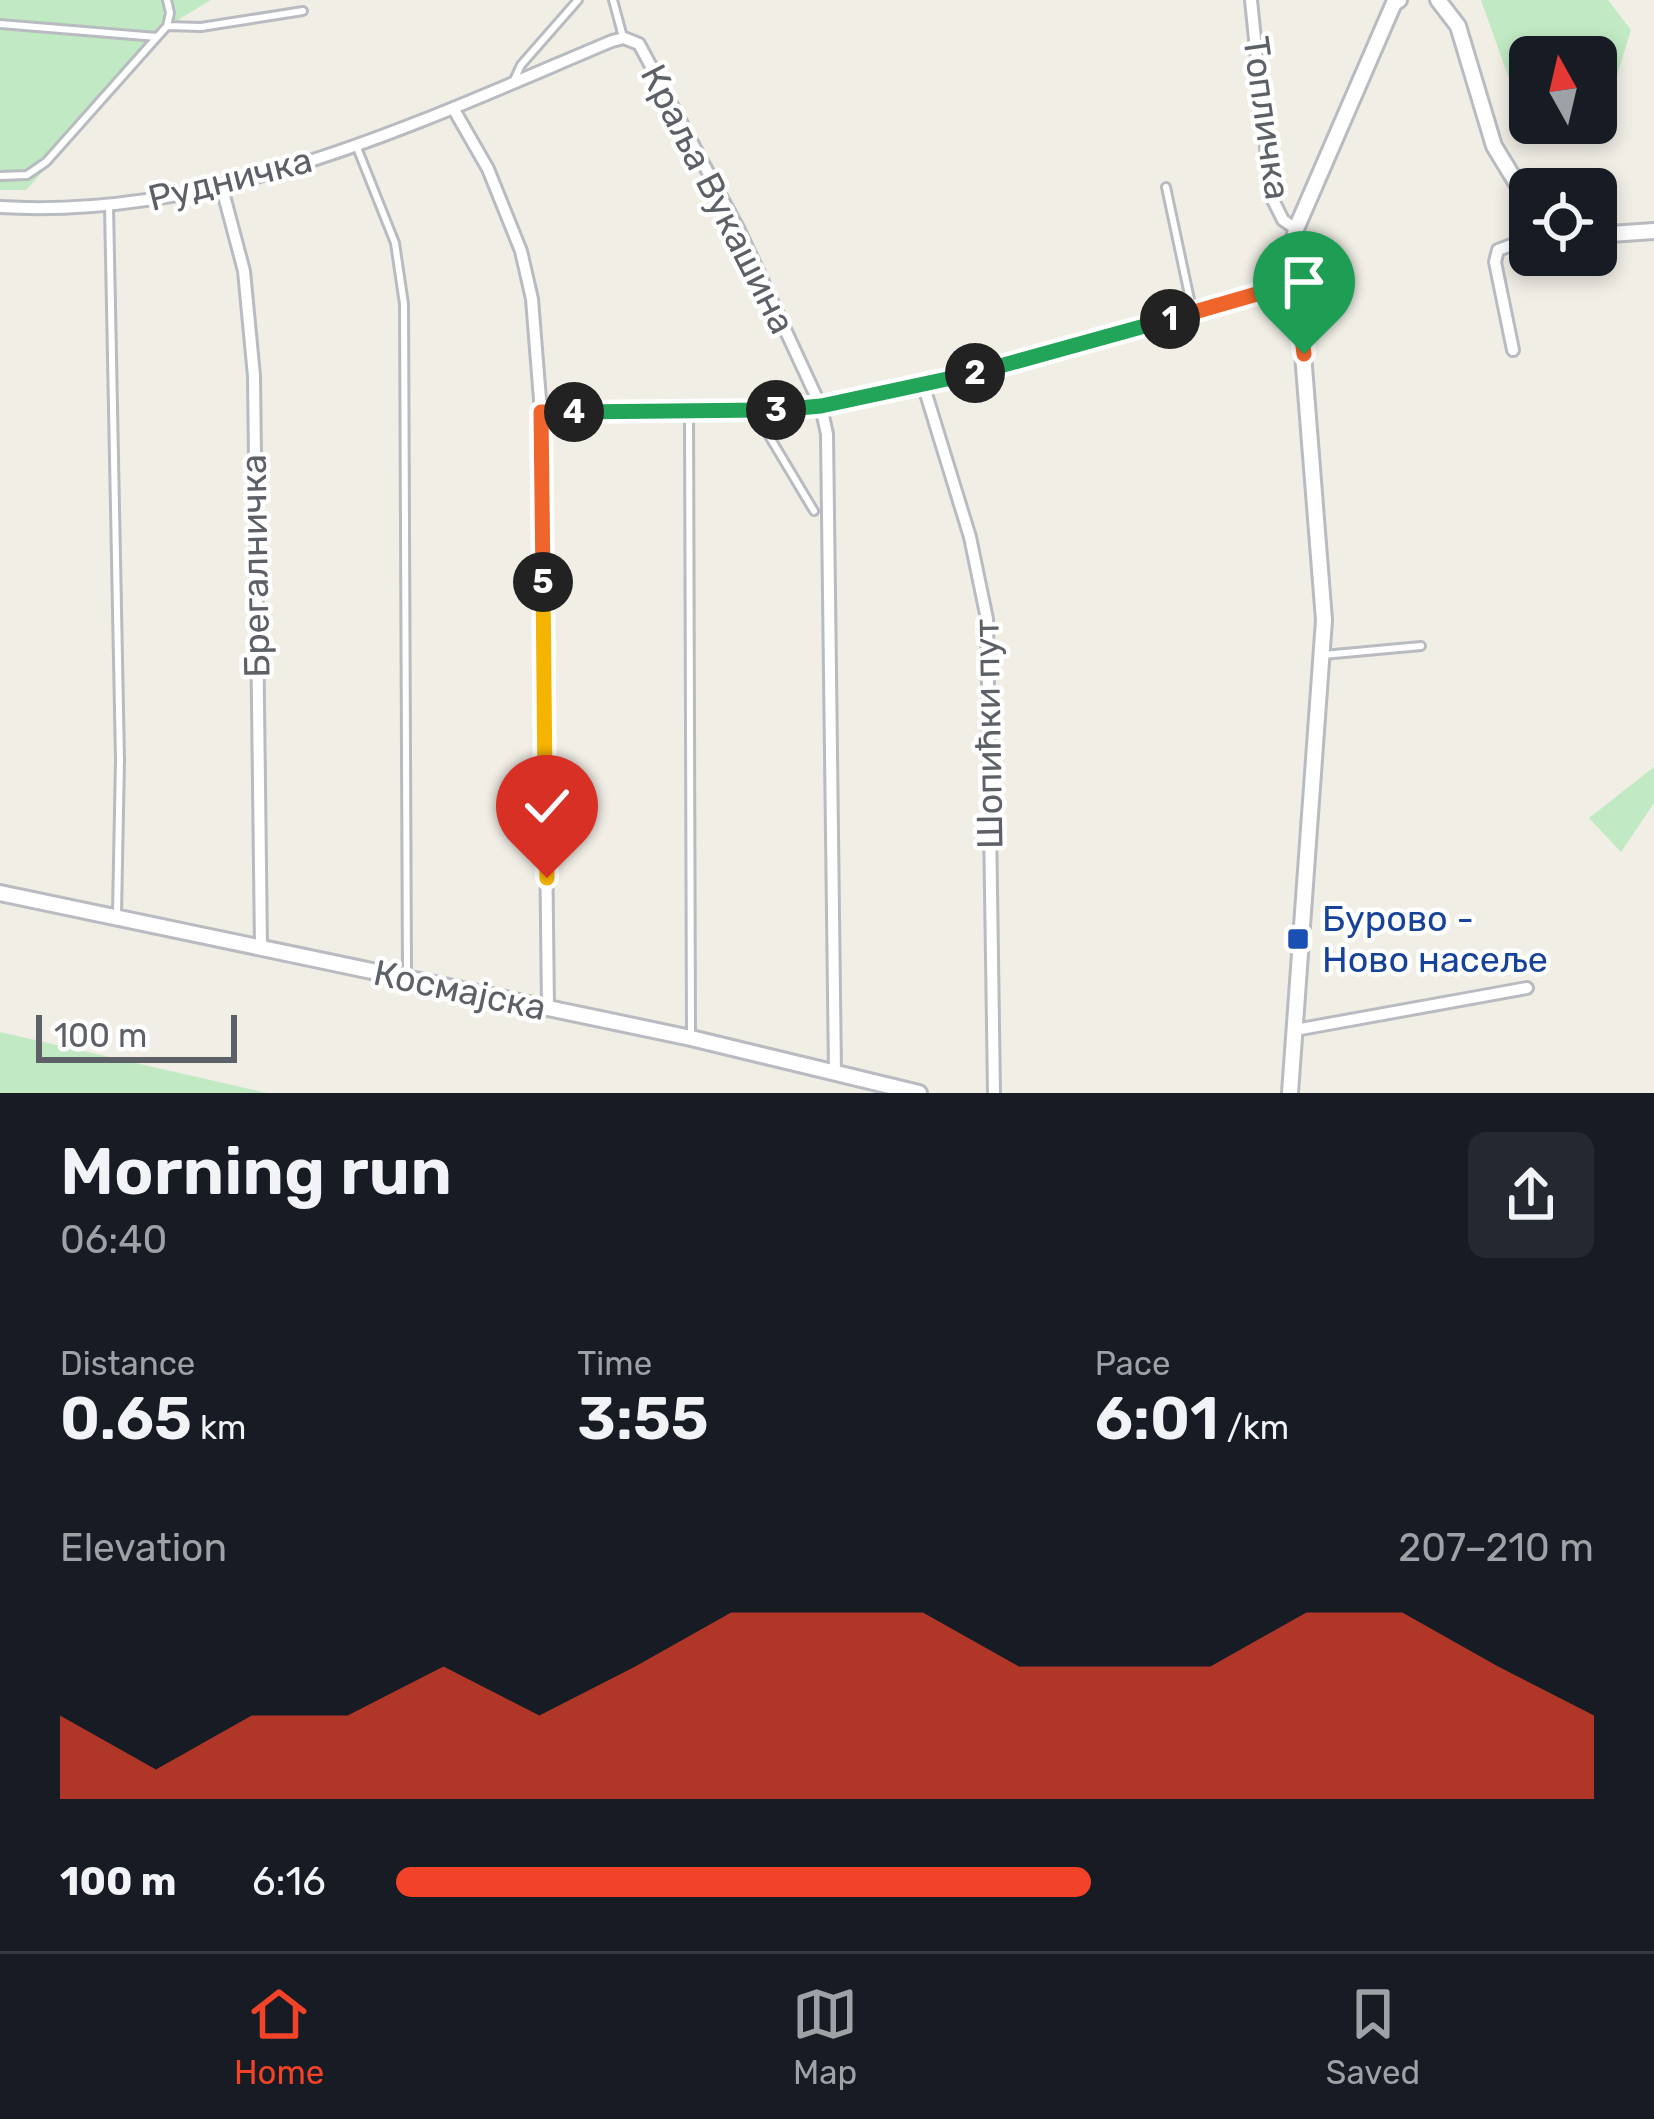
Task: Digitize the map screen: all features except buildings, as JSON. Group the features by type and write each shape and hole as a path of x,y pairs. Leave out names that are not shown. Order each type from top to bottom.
{"street":[{"name":"Топличка","path":"1251,0 1271,196 1283,220 1297,229"},
{"path":"1290,1093 1324,620 1290,261 1297,229 1376,41 1399,0"},
{"path":"1438,0 1458,26 1494,146 1509,174"},
{"name":"Краља Вукашина","path":"453,108 624,38 639,44 704,161 821,406 829,491 835,1073"},
{"path":"453,108 488,169 521,251 532,298 541,412 548,1008"},
{"name":"Рудничка","path":"0,207 109,206 222,188 356,146 453,108"},
{"name":"Брегалничка","path":"222,188 244,271 254,376 261,948"},
{"path":"1617,234 1654,231"},
{"path":"1509,246 1498,250 1495,262 1513,350"},
{"path":"541,412 821,406 923,385 1295,283"},
{"name":"Шопићки пут","path":"923,385 970,537 987,619 994,1093"},
{"name":"Космајска","path":"0,892 691,1039 919,1093"},
{"path":"1295,1030 1527,988"}],"lane":[{"path":"0,176 20,177 40,167 167,26 167,0"},
{"path":"512,83 521,65 578,0"},
{"path":"613,0 624,38"},
{"path":"167,26 201,27 303,11"},
{"path":"0,24 157,37"},
{"path":"356,146 395,244 404,304 407,979"},
{"path":"1166,188 1193,313"},
{"path":"109,206 120,760 117,917"},
{"path":"754,411 814,511"},
{"path":"689,412 691,1039"},
{"path":"1323,655 1421,646"}],"green space":[{"path":"0,0 211,0 181,18 26,190 0,190"},
{"path":"1481,0 1608,0 1631,30 1617,75 1617,36 1509,36 1509,79"},
{"path":"1654,767 1654,803 1621,852 1589,818"},
{"path":"0,1032 267,1093 0,1093"}],"place":[{"name":"Бурово - Ново насеље","path":"1298,939"}],"route":[{"path":"547,878 541,412 821,406 962,376 1295,283 1304,354"}]}
